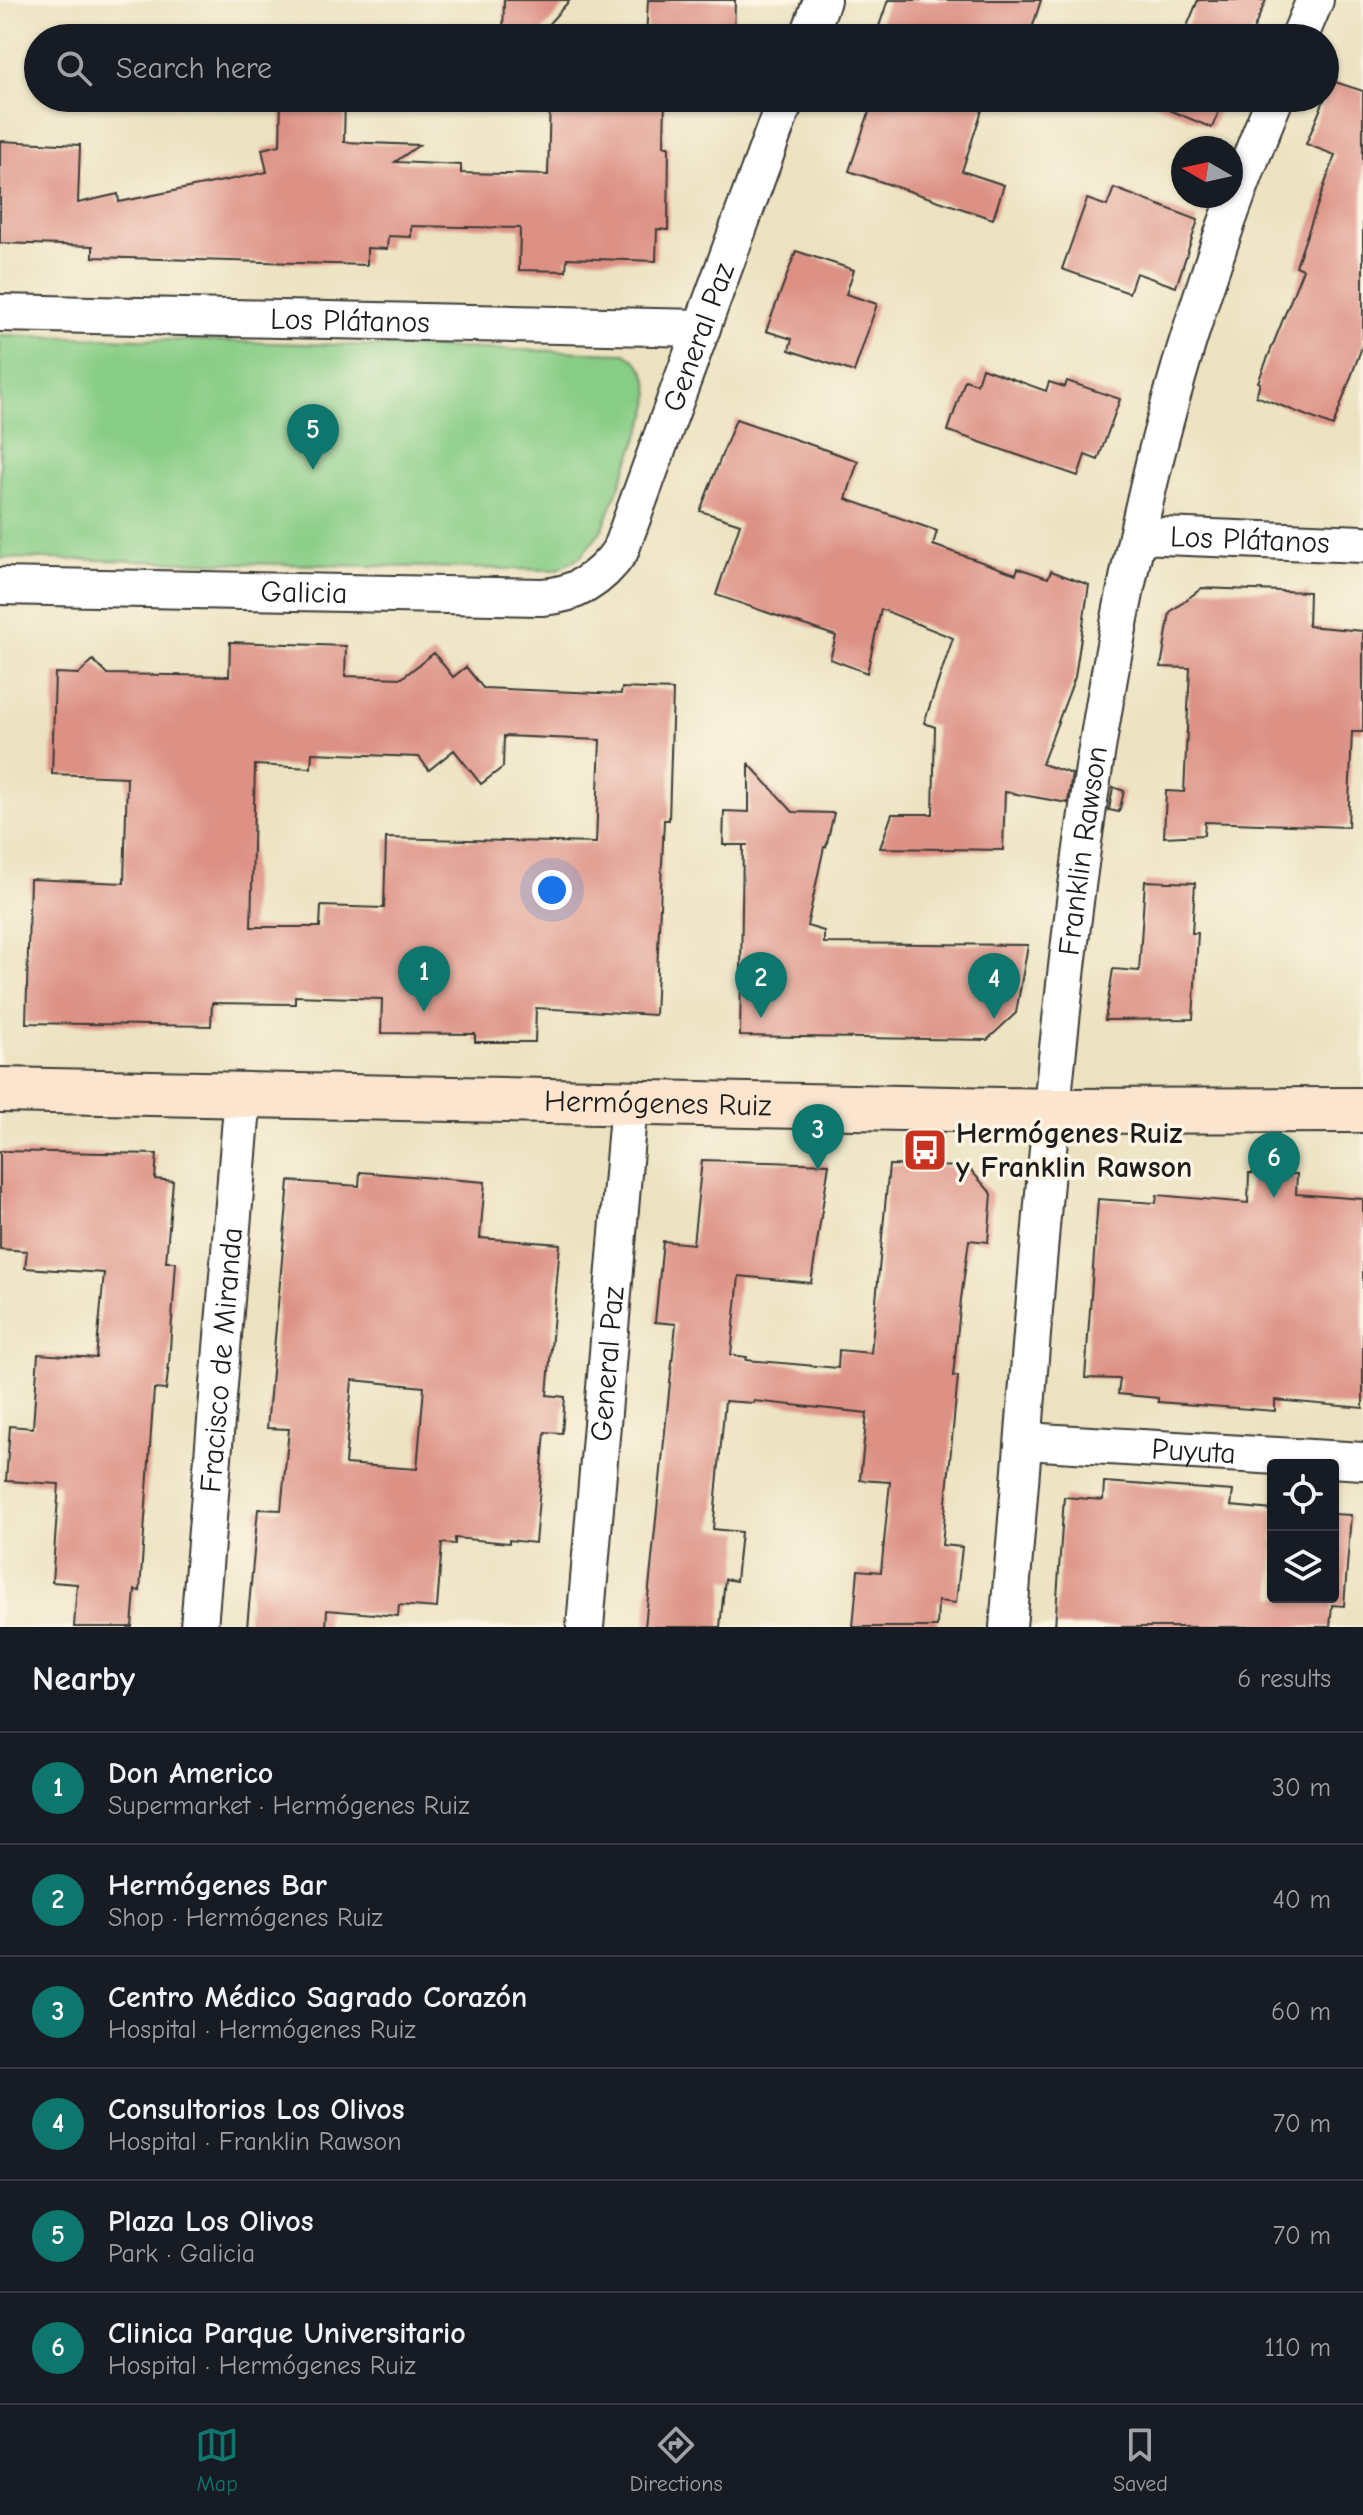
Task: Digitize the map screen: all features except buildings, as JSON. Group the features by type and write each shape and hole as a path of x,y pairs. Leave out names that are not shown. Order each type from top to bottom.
{"street":[{"path":"813,24 822,0"},
{"path":"1305,24 1315,0"},
{"name":"General Paz","path":"603,572 620,551 781,112"},
{"name":"Franklin Rawson","path":"1008,1627 1054,1111 1084,840 1111,678 1157,452 1235,200 1270,112"},
{"name":"Los Plátanos","path":"0,313 702,328"},
{"name":"Los Plátanos","path":"1138,535 1363,544"},
{"name":"Galicia","path":"0,586 542,597 577,590 603,572"},
{"name":"Hermógenes Ruiz","path":"0,1090 1054,1111 1363,1110"},
{"name":"Fracisco de Miranda","path":"199,1627 243,1094"},
{"name":"General Paz","path":"585,1627 629,1102"},
{"name":"Puyuta","path":"1024,1441 1363,1461"}],"green space":[{"path":"0,335 625,353 639,364 647,378 648,412 603,528 581,556 556,570 0,558"}],"place":[{"name":"Plaza Los Olivos","path":"313,470"},
{"name":"Don Americo","path":"424,1012"},
{"name":"Hermógenes Bar","path":"761,1018"},
{"name":"Consultorios Los Olivos","path":"994,1019"},
{"name":"Hermógenes Ruiz y Franklin Rawson","path":"925,1150"},
{"name":"Centro Médico Sagrado Corazón","path":"818,1170"},
{"name":"Clinica Parque Universitario","path":"1274,1198"}]}
